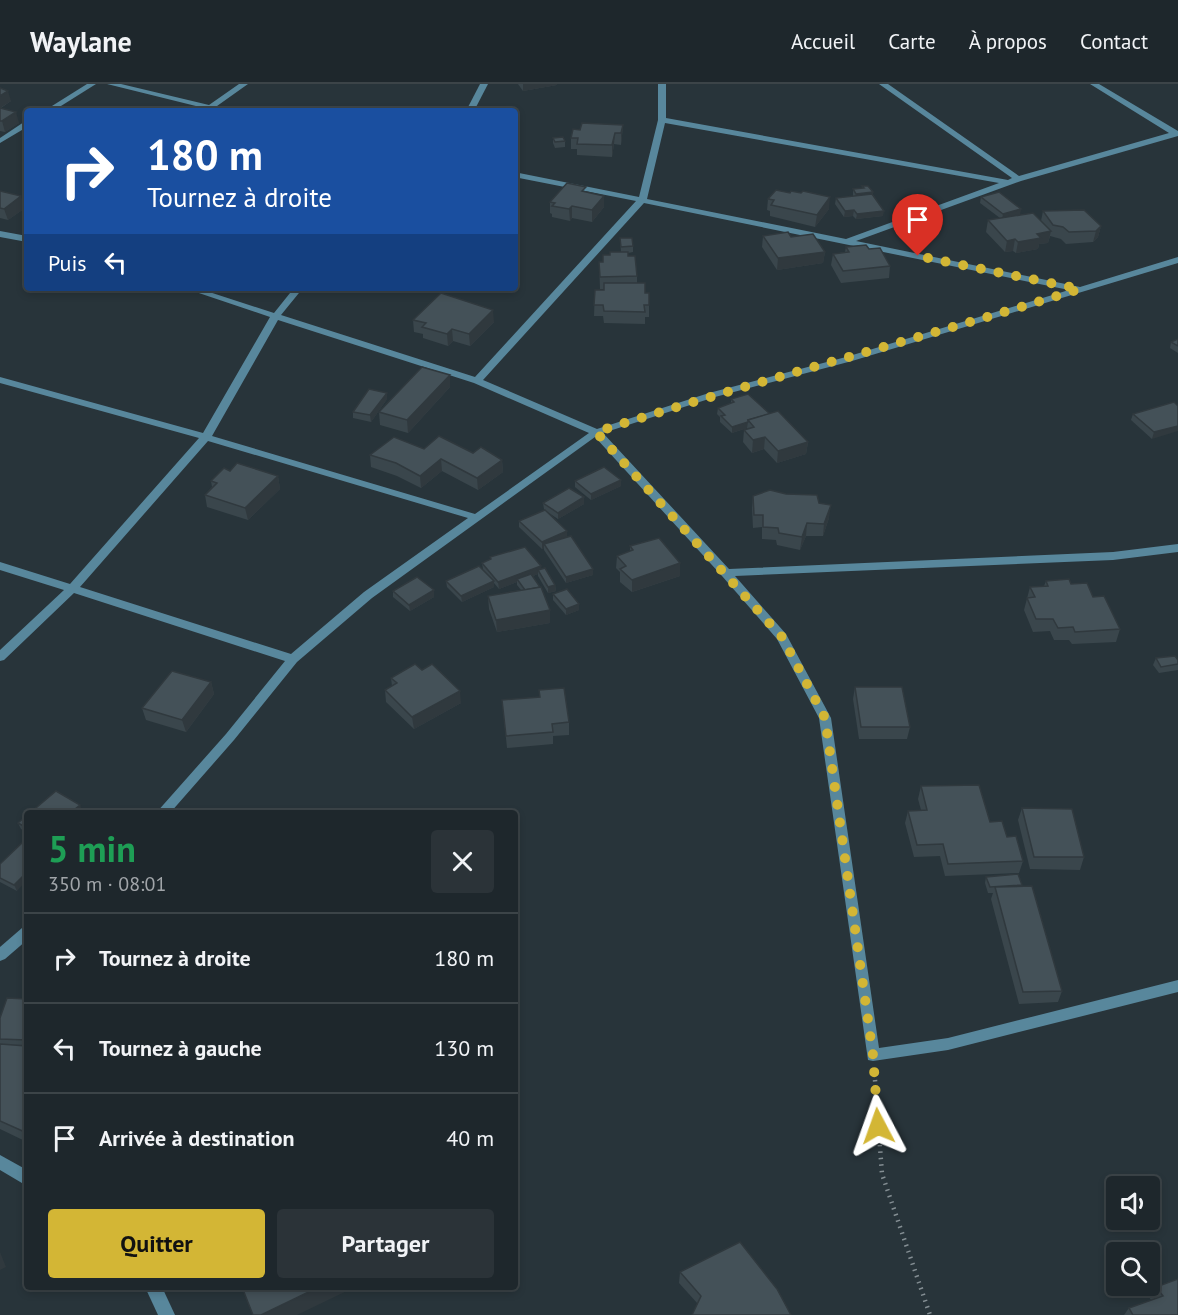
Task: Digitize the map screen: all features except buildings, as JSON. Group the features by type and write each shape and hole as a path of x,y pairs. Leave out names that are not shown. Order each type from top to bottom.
{"street":[{"path":"53,108 92,84"},
{"path":"111,84 203,108"},
{"path":"208,108 244,84"},
{"path":"472,108 484,84"},
{"path":"477,381 643,199 662,120 662,84"},
{"path":"883,84 1015,181"},
{"path":"1094,84 1177,134"},
{"path":"662,120 1015,181"},
{"path":"0,141 24,126"},
{"path":"848,242 1015,181 1177,134"},
{"path":"518,175 1080,289"},
{"path":"1,235 24,239"},
{"path":"165,810 230,737 293,659 368,595 596,432 712,395 849,359 1178,260"},
{"path":"197,291 477,381 596,432 726,573 782,637 825,718 873,1055 948,1044 1178,986"},
{"path":"0,657 71,590 206,437 275,317 297,291"},
{"path":"0,380 206,437 478,518"},
{"path":"726,573 1113,556 1178,548"},
{"path":"0,566 293,659"},
{"path":"0,955 24,935"},
{"path":"0,1162 24,1177"},
{"path":"154,1290 167,1315"}],"path":[{"path":"873,1055 882,1174 930,1315"}],"route":[{"path":"878,1126 873,1055 825,718 782,637 596,432 712,395 849,359 1080,289 918,256"}]}
